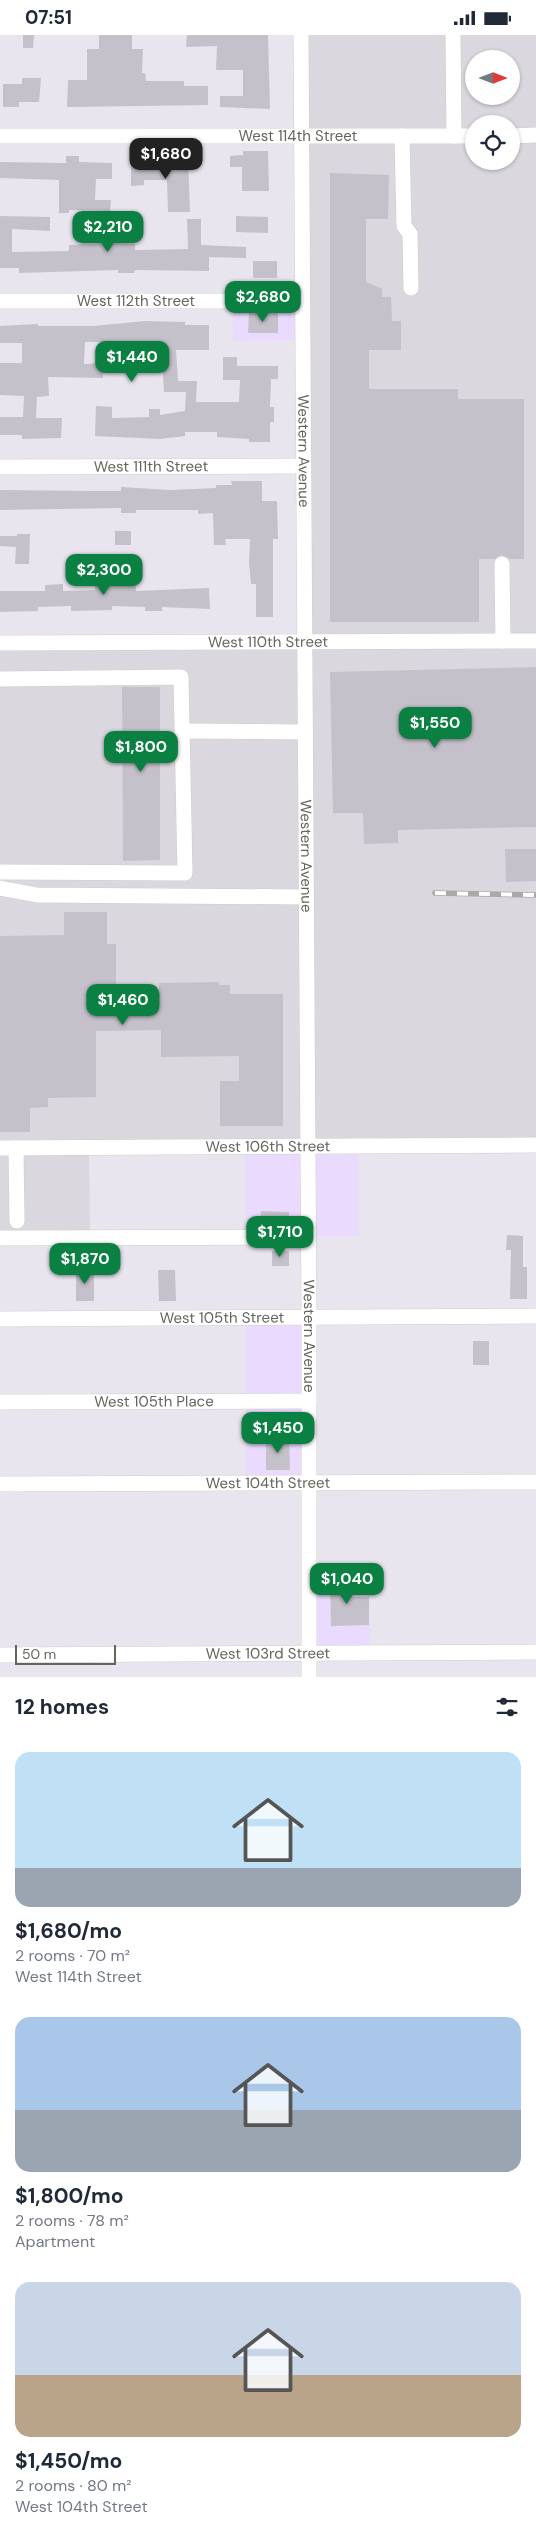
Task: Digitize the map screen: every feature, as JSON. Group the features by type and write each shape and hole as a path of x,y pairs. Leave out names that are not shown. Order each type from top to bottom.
{"street":[{"name":"Western Avenue","path":"300,35 309,1318 309,1677"},
{"path":"453,35 454,136"},
{"path":"520,135 536,135"},
{"name":"West 114th Street","path":"0,136 465,136"},
{"path":"402,136 404,225 410,234 411,288"},
{"name":"West 112th Street","path":"0,301 302,301"},
{"name":"West 111th Street","path":"0,467 302,466"},
{"path":"502,565 503,641"},
{"name":"West 110th Street","path":"0,643 536,641"},
{"path":"0,679 181,677 185,873 0,872"},
{"path":"183,731 305,732"},
{"path":"0,888 37,895 306,897"},
{"name":"West 106th Street","path":"0,1148 536,1145"},
{"path":"16,1148 17,1221"},
{"path":"0,1238 308,1237"},
{"name":"West 105th Street","path":"0,1319 536,1316"},
{"name":"West 105th Place","path":"0,1402 308,1401"},
{"name":"West 104th Street","path":"0,1484 536,1482"},
{"name":"West 103rd Street","path":"0,1655 536,1652"}],"shaded area":[{"path":"301,35 536,35 536,1145 89,1148 90,1237 0,1238 0,643 305,642"},
{"path":"232,301 302,301 302,340 233,341"},
{"path":"245,1147 358,1147 359,1236 246,1237"},
{"path":"246,1318 309,1318 309,1483 246,1484"},
{"path":"309,1563 369,1563 370,1653 309,1653"}],"building":[{"path":"23,35 34,35 33,48 23,48"},
{"path":"99,35 132,35 132,49 143,49 142,73 145,73 146,81 184,81 184,86 208,86 208,105 67,107 68,80 87,80 87,49 99,49"},
{"path":"187,35 268,35 270,109 220,107 220,96 243,96 243,70 216,70 217,46 186,47"},
{"path":"22,78 41,78 39,102 19,102 19,107 3,107 3,84 22,84"},
{"path":"243,151 268,151 269,191 242,191 242,167 230,167 230,156 243,155"},
{"path":"66,156 79,156 79,162 112,163 112,179 96,179 95,200 111,200 110,211 69,210 69,213 59,213 59,180 0,178 0,162 66,163"},
{"path":"171,156 188,156 190,212 168,212 167,180 144,180 144,185 131,186 131,157 144,157 144,163 171,163"},
{"path":"330,173 389,175 388,219 366,219 366,282 382,289 382,297 391,297 392,321 401,321 401,350 369,350 369,389 458,389 458,399 524,399 524,559 510,559 502,555 494,559 479,559 479,622 330,622"},
{"path":"0,216 50,217 50,231 12,229 12,252 69,251 69,245 111,243 135,244 135,250 188,249 187,219 201,219 201,245 246,247 246,258 209,257 209,271 135,270 134,273 118,273 118,270 19,273 19,268 0,268"},
{"path":"236,216 268,217 268,233 236,232"},
{"path":"253,261 277,261 277,278 253,278"},
{"path":"249,312 278,312 278,333 248,333"},
{"path":"145,321 209,325 209,350 176,350 178,381 197,381 196,402 239,402 240,380 223,380 223,357 237,357 237,366 278,366 278,379 271,379 270,407 274,407 274,422 270,422 270,442 249,442 249,439 217,437 217,432 185,432 185,436 160,439 95,436 96,406 112,407 112,418 149,417 149,409 160,409 160,415 185,411 186,392 164,392 161,344 117,344 117,342 85,342 84,364 103,363 103,378 48,377 49,396 37,397 36,418 62,418 61,438 22,439 22,435 0,435 0,417 23,417 24,396 0,395 0,363 22,363 22,343 0,343 0,326 38,324 38,326 93,326"},
{"path":"231,481 262,481 262,501 277,501 278,539 273,539 273,617 256,617 256,584 251,584 249,563 250,539 225,539 226,545 214,545 213,513 198,514 198,510 136,510 136,513 121,513 121,508 0,510 0,490 121,491 121,487 170,490 216,488 216,485 232,485"},
{"path":"115,531 131,531 131,545 115,545"},
{"path":"17,534 30,534 29,564 15,564 16,547 0,546 0,536 17,536"},
{"path":"111,559 112,583 136,584 136,591 209,588 210,609 162,607 162,611 145,611 145,607 112,606 112,610 71,611 71,606 38,607 38,611 0,612 0,591 45,591 45,585 63,584 63,591 95,590 95,560"},
{"path":"536,667 536,827 398,830 398,843 364,844 363,813 333,813 330,672"},
{"path":"122,687 160,687 160,860 123,861"},
{"path":"505,849 536,849 536,881 506,882"},
{"path":"64,912 107,912 107,944 116,944 116,994 159,993 159,983 219,982 219,985 230,985 230,994 283,994 283,1126 220,1126 220,1081 239,1081 239,1056 161,1057 161,1030 96,1031 96,1097 48,1098 48,1107 30,1108 30,1132 0,1132 0,936 64,935"},
{"path":"261,1211 289,1212 289,1228 260,1228"},
{"path":"507,1235 523,1236 523,1267 527,1267 527,1299 510,1299 511,1250 506,1250"},
{"path":"272,1251 289,1251 289,1266 272,1266"},
{"path":"76,1268 94,1268 94,1301 76,1301"},
{"path":"158,1270 175,1270 176,1301 159,1301"},
{"path":"473,1341 489,1341 489,1365 473,1365"},
{"path":"266,1438 289,1438 290,1470 266,1470"},
{"path":"349,1576 349,1597 369,1597 369,1625 331,1626 330,1577"}],"railway":[{"path":"435,893 536,895"}]}
